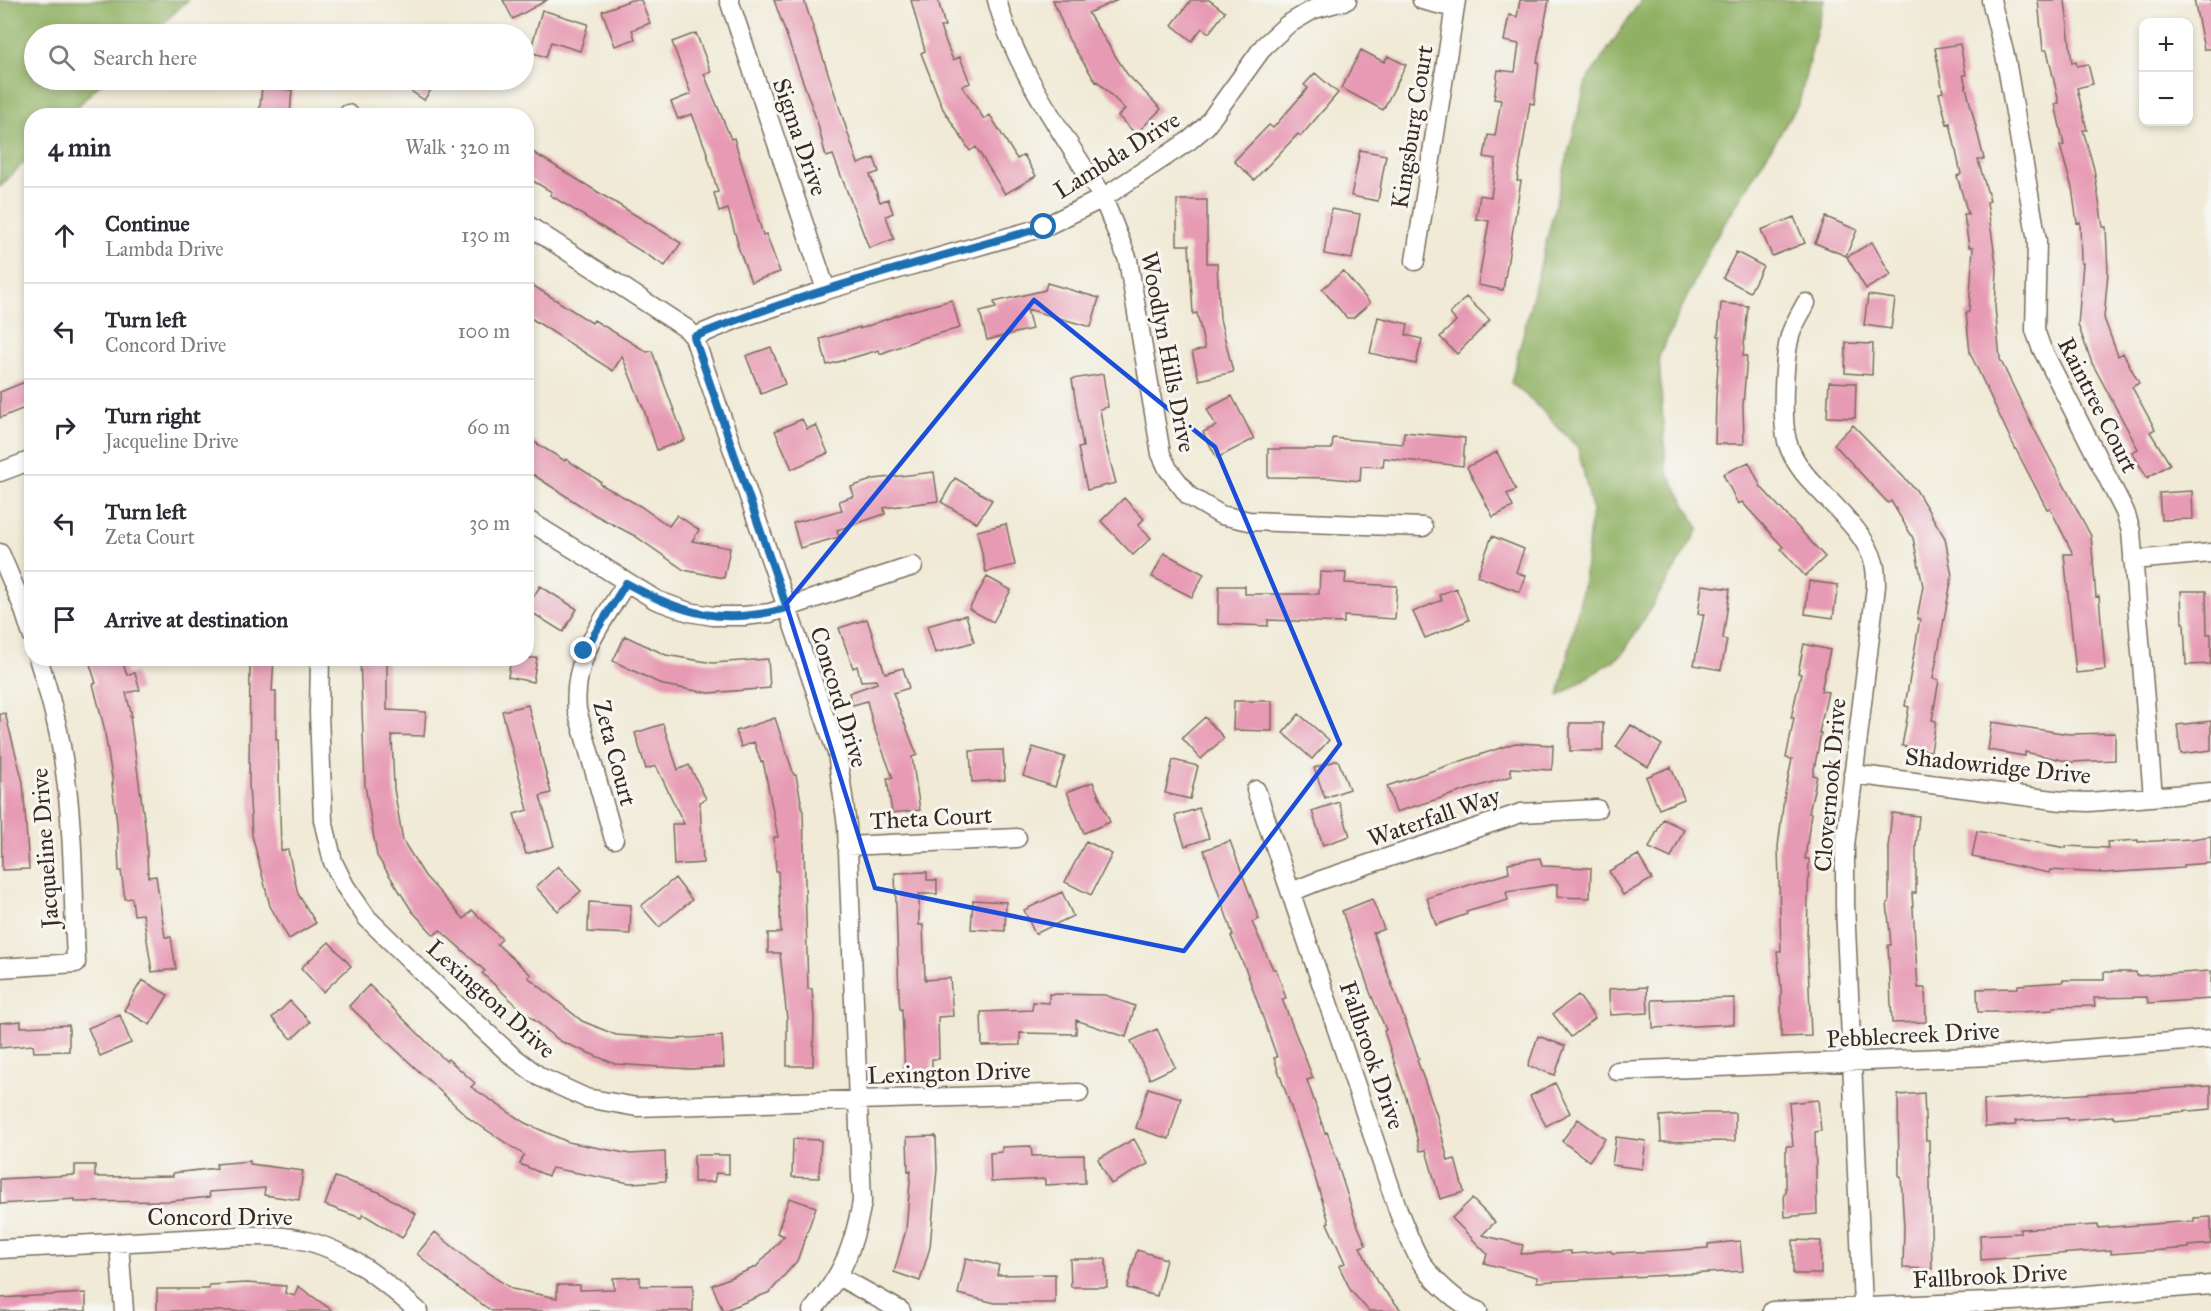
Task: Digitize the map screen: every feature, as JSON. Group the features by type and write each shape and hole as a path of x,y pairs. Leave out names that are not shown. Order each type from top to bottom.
{"street":[{"name":"Sigma Drive","path":"729,0 826,290"},
{"name":"Woodlyn Hills Drive","path":"997,0 1014,47 1038,92 1103,198 1128,260 1161,454 1173,476 1189,496 1221,515 1249,521 1423,527"},
{"name":"Lambda Drive","path":"694,337 737,319 826,290 1044,227 1103,198 1190,140 1206,126 1264,46 1287,25 1314,9 1347,0"},
{"path":"1422,0 1455,4"},
{"name":"Raintree Court","path":"1991,0 2006,60 2037,241 2035,330 2041,347 2125,512 2130,531 2153,797"},
{"name":"Kingsburg Court","path":"1415,261 1455,4"},
{"path":"534,229 687,329 694,337"},
{"name":"Clovernook Drive","path":"1806,303 1790,333 1784,396 1787,441 1796,462 1805,474 1847,519 1869,550 1874,564 1876,586 1845,846 1863,1306"},
{"name":"Concord Drive","path":"694,337 837,753 847,826 862,1202 856,1237 838,1276 812,1311"},
{"path":"0,472 24,463"},
{"path":"534,524 656,600 689,612 713,616 744,616 787,608 913,566"},
{"path":"0,554 24,610"},
{"path":"2133,560 2211,554"},
{"name":"Zeta Court","path":"614,839 577,710 575,690 584,651 626,583"},
{"name":"Jacqueline Drive","path":"0,969 76,963 71,834 63,754 56,716 40,666"},
{"name":"Lexington Drive","path":"320,666 319,713 323,820 333,862 345,886 367,918 512,1056 540,1077 585,1098 637,1107 1079,1094"},
{"name":"Shadowridge Drive","path":"1853,774 2062,801 2089,802 2211,792"},
{"name":"Fallbrook Drive","path":"1256,790 1399,1213 1417,1257 1434,1281 1469,1308 1478,1311"},
{"name":"Waterfall Way","path":"1291,892 1521,813 1597,809"},
{"name":"Theta Court","path":"847,846 1017,838"},
{"name":"Pebblecreek Drive","path":"1617,1071 1994,1056 2211,1039"},
{"name":"Concord Drive","path":"0,1249 242,1236 299,1239 341,1253 380,1277 418,1311"},
{"path":"119,1243 124,1311"},
{"path":"838,1276 901,1311"},
{"name":"Fallbrook Drive","path":"1772,1311 2013,1301 2211,1285"}],"highlighted area":[{"path":"1034,300 1215,447 1340,744 1184,951 875,888 786,604"}],"green space":[{"path":"0,0 188,0 163,24 24,24 24,90 94,90 76,108 24,108 24,162 0,187"},
{"path":"1641,0 1824,0 1799,103 1713,242 1659,356 1666,470 1699,529 1622,655 1559,696 1584,582 1592,509 1578,448 1533,401 1511,383 1586,82"}],"building":[{"path":"503,0 547,0 513,19"},
{"path":"631,0 641,0 650,23 632,30 635,39 615,46 602,11"},
{"path":"774,0 804,0 858,164 874,158 879,172 870,175 880,202 888,199 893,213 886,216 894,239 869,248 833,155 826,157 817,121"},
{"path":"911,0 938,0 945,26 940,27 953,60 960,57 970,83 962,86 984,119 990,115 1017,159 1024,155 1036,176 1005,194 976,147 970,151 943,109 921,53 925,51"},
{"path":"1053,0 1118,0 1088,13 1127,74 1161,109 1136,134 1118,116 1125,109 1096,82 1069,40"},
{"path":"1191,0 1209,0 1225,12 1209,33 1202,28 1192,41 1172,25"},
{"path":"1520,0 1549,0 1537,62 1539,62 1534,104 1530,103 1517,181 1521,181 1503,290 1478,285 1489,221 1476,219 1480,195 1491,197 1496,159 1484,157 1488,135 1495,136 1501,100 1494,99 1498,70 1515,72 1519,44 1504,41 1509,15 1517,17"},
{"path":"2038,0 2065,0 2072,63 2076,62 2077,66 2088,64 2093,84 2077,88 2087,130 2083,130 2094,169 2103,227 2106,227 2108,272 2104,318 2118,356 2123,353 2139,383 2132,387 2155,429 2150,432 2170,464 2147,478 2132,452 2138,449 2092,363 2078,325 2083,263 2081,263 2080,222 2077,223 2072,188 2060,146 2064,145 2055,104 2059,103 2047,50 2043,50"},
{"path":"2194,0 2211,0 2211,49 2204,49"},
{"path":"542,10 588,24 580,51 551,42 546,57 534,53 534,38"},
{"path":"696,33 711,72 704,74 731,139 734,138 763,235 766,234 780,272 751,282 737,244 728,209 719,212 714,193 718,192 706,150 692,114 678,119 671,102 691,94 672,42"},
{"path":"1960,44 1966,75 1963,75 1984,159 1978,160 1990,201 1987,202 1997,270 1995,307 2000,359 2091,536 2105,670 2076,673 2064,554 2073,554 2011,440 1970,353 1966,313 1969,312 1973,247 1969,247 1964,214 1968,214 1957,176 1961,174 1950,123 1947,124 1939,93 1943,92 1935,48"},
{"path":"1361,50 1384,62 1388,56 1406,65 1383,110 1341,88"},
{"path":"1315,73 1338,93 1301,136 1298,134 1254,180 1234,161 1269,125 1273,128 1308,88 1304,85"},
{"path":"262,90 292,90 291,108 260,108"},
{"path":"410,90 431,90 424,100"},
{"path":"1360,150 1386,155 1378,201 1351,196"},
{"path":"534,153 681,243 665,266 550,195 552,192 534,182"},
{"path":"1177,200 1207,200 1207,263 1217,263 1220,319 1233,372 1199,380 1192,352 1205,349 1197,313 1193,314 1189,245 1177,245"},
{"path":"1331,209 1360,214 1352,259 1324,254"},
{"path":"1794,217 1805,243 1772,256 1761,230"},
{"path":"1826,217 1857,230 1846,256 1815,243"},
{"path":"1872,242 1891,275 1866,289 1847,257"},
{"path":"1736,252 1763,266 1750,292 1723,278"},
{"path":"1343,271 1370,303 1353,318 1347,318 1322,289"},
{"path":"1047,283 1099,298 1091,327 1027,309 1032,329 987,340 980,312 996,308 994,302 1045,290"},
{"path":"534,286 592,323 594,320 647,352 652,351 685,440 657,450 622,356 613,371 534,320"},
{"path":"1868,295 1895,299 1891,329 1864,325"},
{"path":"1466,297 1490,320 1457,354 1440,337 1456,321 1450,314"},
{"path":"952,300 960,328 922,338 880,354 879,350 827,365 820,339"},
{"path":"1721,303 1748,306 1743,356 1747,356 1743,405 1744,444 1715,444"},
{"path":"1378,317 1408,324 1406,335 1422,339 1416,364 1370,353"},
{"path":"1846,343 1873,344 1872,375 1845,373"},
{"path":"771,347 785,384 761,394 746,356"},
{"path":"1103,374 1108,407 1100,409 1105,442 1116,483 1087,490 1078,448 1083,447 1072,379"},
{"path":"24,382 24,408 0,418 0,392"},
{"path":"1829,382 1856,383 1855,418 1827,417"},
{"path":"1232,396 1254,439 1217,458 1203,432 1216,426 1207,409"},
{"path":"802,419 807,429 816,425 828,453 792,469 775,431"},
{"path":"1853,425 1916,490 1945,538 1952,576 1933,679 1939,680 1932,720 1936,721 1931,751 1902,746 1909,707 1905,706 1920,619 1917,619 1923,586 1913,538 1891,501 1888,503 1834,444"},
{"path":"1404,432 1465,438 1463,466 1384,458 1383,467 1361,466 1360,481 1268,477 1268,449 1332,449 1333,438 1403,444"},
{"path":"534,442 565,461 566,459 601,482 600,484 640,506 669,526 677,515 699,530 692,541 730,548 724,578 684,570 635,536 595,515 534,475"},
{"path":"1497,452 1516,490 1507,494 1513,507 1493,517 1467,467"},
{"path":"1749,462 1761,487 1825,557 1805,576 1781,549 1783,547 1742,502 1738,504 1723,474"},
{"path":"934,472 938,501 884,508 885,514 837,530 839,537 800,548 793,523 842,510 839,501 854,496 851,487 874,479"},
{"path":"955,478 992,500 977,523 941,502"},
{"path":"2192,491 2193,519 2161,520 2159,493"},
{"path":"1124,498 1144,519 1138,525 1151,538 1133,555 1101,521"},
{"path":"1006,524 1015,565 986,572 977,531"},
{"path":"1492,536 1524,549 1516,572 1526,576 1520,592 1477,576"},
{"path":"1164,553 1204,574 1192,597 1152,577"},
{"path":"1320,572 1346,573 1345,583 1397,586 1395,619 1344,616 1344,623 1268,620 1268,626 1218,624 1219,586 1245,586 1245,594 1319,594"},
{"path":"987,577 1011,590 993,622 969,609"},
{"path":"1809,581 1838,585 1833,618 1805,614"},
{"path":"1702,585 1730,589 1723,639 1727,640 1721,670 1694,665 1704,614 1698,614"},
{"path":"540,586 577,609 563,632 534,614 534,596"},
{"path":"1456,588 1469,620 1425,638 1413,612 1442,600 1439,595"},
{"path":"2181,591 2206,591 2207,634 2211,634 2211,664 2186,665"},
{"path":"966,615 974,642 935,653 927,626"},
{"path":"867,619 885,673 903,668 909,688 893,693 917,755 912,757 920,810 892,813 887,778 893,778 873,725 867,701 853,705 849,693 877,683 876,680 861,681 857,666 853,668 839,628"},
{"path":"625,636 666,655 713,663 768,659 770,688 709,693 663,685 613,661"},
{"path":"1804,644 1830,650 1821,691 1828,692 1813,775 1817,776 1809,813 1811,813 1805,859 1809,859 1807,938 1811,1036 1781,1037 1781,986 1777,951 1781,951 1778,847 1792,759 1786,758 1794,718 1791,718 1801,674 1798,673"},
{"path":"534,658 537,658 533,682 508,677 510,666 534,666"},
{"path":"91,666 124,666 127,675 135,673 140,690 126,693 132,716 130,716 146,833 148,877 156,876 165,937 171,937 176,969 152,972 143,914 134,915 132,898 125,899 121,871 119,871 113,784 104,727 93,684 96,683"},
{"path":"250,666 274,666 272,691 276,691 281,851 288,850 298,894 316,923 289,939 270,906 252,835 249,785"},
{"path":"360,666 387,666 387,710 426,712 424,736 392,735 394,789 403,841 425,876 464,919 472,910 502,939 497,944 531,975 528,977 582,1021 616,1035 673,1039 722,1036 724,1067 690,1069 615,1064 560,1041 515,1004 482,973 485,971 440,930 434,935 412,911 377,856 365,785"},
{"path":"1234,701 1272,701 1272,731 1233,730"},
{"path":"528,705 551,793 540,796 554,846 526,854 514,814 528,810 502,711"},
{"path":"5,713 23,782 29,869 2,870 0,714"},
{"path":"1299,714 1329,740 1312,759 1283,733"},
{"path":"1205,717 1224,738 1201,759 1182,738"},
{"path":"775,718 794,775 796,775 803,812 808,989 812,989 814,1018 813,1066 787,1066 787,1019 780,953 768,953 768,933 781,933 774,837 778,837 763,761 761,762 754,742 741,747 736,731"},
{"path":"2211,721 2211,750 2181,754 2177,725"},
{"path":"1992,722 2069,734 2115,733 2115,760 2071,762 2025,752 2025,756 1988,750"},
{"path":"1570,723 1603,723 1603,751 1570,751"},
{"path":"663,724 678,770 689,765 706,799 700,802 703,863 674,865 672,824 684,824 656,766 646,769 635,733"},
{"path":"1631,725 1662,745 1648,767 1616,747"},
{"path":"1515,743 1553,745 1552,770 1510,768 1512,776 1396,812 1387,786"},
{"path":"1033,747 1065,757 1055,787 1023,776"},
{"path":"1003,750 1005,780 972,782 970,751"},
{"path":"1173,760 1198,766 1190,799 1165,793"},
{"path":"1338,760 1349,789 1325,798 1314,768"},
{"path":"1671,767 1684,799 1659,809 1646,777"},
{"path":"1093,782 1110,822 1084,833 1067,792"},
{"path":"1339,802 1350,836 1323,845 1312,811"},
{"path":"1199,808 1209,838 1185,846 1175,816"},
{"path":"1892,813 1919,816 1916,845 1916,893 1912,893 1918,988 1925,988 1926,1022 1892,1023 1888,945 1891,945 1887,903 1889,902 1888,848"},
{"path":"1663,819 1684,829 1671,858 1649,848"},
{"path":"1977,831 2066,848 2066,846 2108,848 2107,842 2191,839 2211,836 2211,863 2183,865 2183,868 2104,873 2050,870 2049,873 1972,857"},
{"path":"1086,841 1112,854 1091,895 1065,882"},
{"path":"1230,841 1259,919 1252,922 1273,969 1276,969 1286,998 1282,999 1313,1078 1307,1080 1366,1245 1360,1247 1377,1282 1402,1311 1369,1311 1351,1291 1339,1266 1345,1263 1327,1223 1329,1222 1312,1168 1274,1058 1277,1057 1246,970 1231,936 1233,935 1204,850"},
{"path":"1638,855 1652,879 1623,895 1609,871"},
{"path":"1540,858 1542,866 1591,868 1590,898 1557,897 1557,884 1506,892 1508,900 1466,912 1467,914 1436,925 1427,898 1509,873 1508,863"},
{"path":"558,866 581,891 558,911 536,887"},
{"path":"927,872 927,880 937,880 937,894 919,894 919,925 923,925 925,980 950,978 953,1016 938,1017 939,1059 932,1059 932,1074 905,1075 902,1009 900,1009 899,996 895,873"},
{"path":"675,878 692,900 659,927 641,906"},
{"path":"1062,892 1073,916 1035,934 1024,910"},
{"path":"1372,899 1384,929 1373,933 1419,1059 1417,1060 1437,1116 1448,1161 1455,1159 1464,1192 1440,1199 1426,1150 1420,1151 1411,1113 1384,1031 1386,1030 1370,992 1342,911"},
{"path":"973,900 1006,902 1005,931 971,929"},
{"path":"589,902 631,905 630,934 588,932"},
{"path":"329,942 351,966 323,992 301,968"},
{"path":"2211,971 2211,999 2148,1003 2147,997 2094,998 2095,1006 2053,1007 2053,1010 2020,1012 1978,1012 1977,989 2018,988 2018,985 2063,982 2063,980 2104,980 2104,972 2136,972 2136,976"},
{"path":"142,980 168,995 150,1025 124,1010"},
{"path":"369,985 446,1061 448,1059 475,1083 471,1087 525,1123 568,1142 630,1154 665,1152 666,1181 630,1183 552,1168 548,1176 520,1164 524,1155 470,1119 349,1006"},
{"path":"1647,987 1648,1013 1610,1015 1609,989"},
{"path":"1049,994 1105,995 1135,1006 1126,1037 1076,1020 1076,1034 1020,1033 1020,1045 982,1046 981,1012 1032,1010 1033,1002 1049,1003"},
{"path":"1578,995 1595,1018 1571,1037 1553,1014"},
{"path":"1734,998 1734,1024 1653,1028 1652,1000"},
{"path":"290,1001 310,1022 292,1039 272,1018"},
{"path":"120,1015 131,1043 100,1056 88,1028"},
{"path":"21,1021 21,1027 69,1025 69,1051 34,1052 33,1045 0,1048 0,1023"},
{"path":"1157,1029 1175,1067 1150,1079 1131,1041"},
{"path":"1538,1036 1565,1046 1555,1075 1528,1066"},
{"path":"1555,1083 1570,1113 1546,1126 1530,1096"},
{"path":"2211,1086 2211,1109 2113,1118 2113,1116 2015,1121 2016,1125 1985,1127 1984,1100"},
{"path":"1148,1088 1181,1098 1169,1139 1136,1128"},
{"path":"1924,1093 1926,1140 1929,1140 1932,1269 1903,1268 1904,1228 1901,1177 1899,1177 1898,1095"},
{"path":"1818,1100 1821,1131 1815,1132 1817,1214 1785,1217 1786,1146 1793,1146 1789,1103"},
{"path":"1735,1113 1735,1141 1661,1142 1660,1116"},
{"path":"1578,1119 1605,1139 1589,1161 1562,1141"},
{"path":"936,1136 937,1169 930,1247 920,1281 894,1272 906,1230 911,1170 908,1171 907,1137"},
{"path":"1616,1137 1646,1141 1642,1169 1612,1165"},
{"path":"793,1139 821,1140 819,1178 792,1177"},
{"path":"1134,1139 1148,1164 1111,1184 1098,1159"},
{"path":"1031,1146 1032,1156 1084,1155 1085,1183 1045,1185 1045,1179 991,1182 990,1153 1002,1152 1002,1147"},
{"path":"694,1155 729,1155 729,1174 716,1173 714,1182 694,1182"},
{"path":"250,1161 250,1164 303,1171 299,1200 264,1195 265,1188 209,1192 210,1197 171,1201 75,1202 75,1199 0,1204 0,1179 75,1175 75,1165 95,1165 95,1177 173,1176 173,1173 217,1168 216,1164"},
{"path":"335,1177 379,1192 416,1214 402,1238 363,1214 361,1218 325,1205"},
{"path":"789,1198 816,1207 797,1261 770,1292 723,1311 712,1285 756,1267 784,1236 777,1233"},
{"path":"1472,1199 1495,1222 1482,1235 1523,1245 1521,1254 1571,1251 1571,1254 1665,1251 1708,1248 1708,1244 1740,1241 1743,1271 1537,1282 1537,1277 1484,1263 1487,1254 1452,1218"},
{"path":"2211,1217 2211,1244 2111,1254 2111,1250 1981,1260 1980,1235 2020,1233 2020,1229 2098,1225 2098,1228 2194,1221 2194,1218"},
{"path":"435,1232 470,1261 512,1289 557,1298 557,1285 580,1285 580,1290 614,1289 613,1278 640,1277 640,1286 693,1285 693,1311 492,1311 461,1290 417,1254"},
{"path":"1793,1240 1821,1241 1821,1274 1793,1274"},
{"path":"1137,1250 1166,1259 1157,1296 1127,1288"},
{"path":"966,1258 999,1265 997,1275 1055,1274 1055,1303 995,1303 958,1294"},
{"path":"1070,1259 1106,1259 1107,1287 1071,1287"},
{"path":"247,1283 286,1286 285,1293 295,1296 298,1286 333,1311 157,1311 157,1289 209,1289 209,1285"},
{"path":"86,1293 86,1311 0,1311 0,1298"}],"route":[{"path":"584,651 626,583 656,600 689,612 713,616 744,616 770,613 787,608 694,337 737,319 826,290 1044,227"}]}
